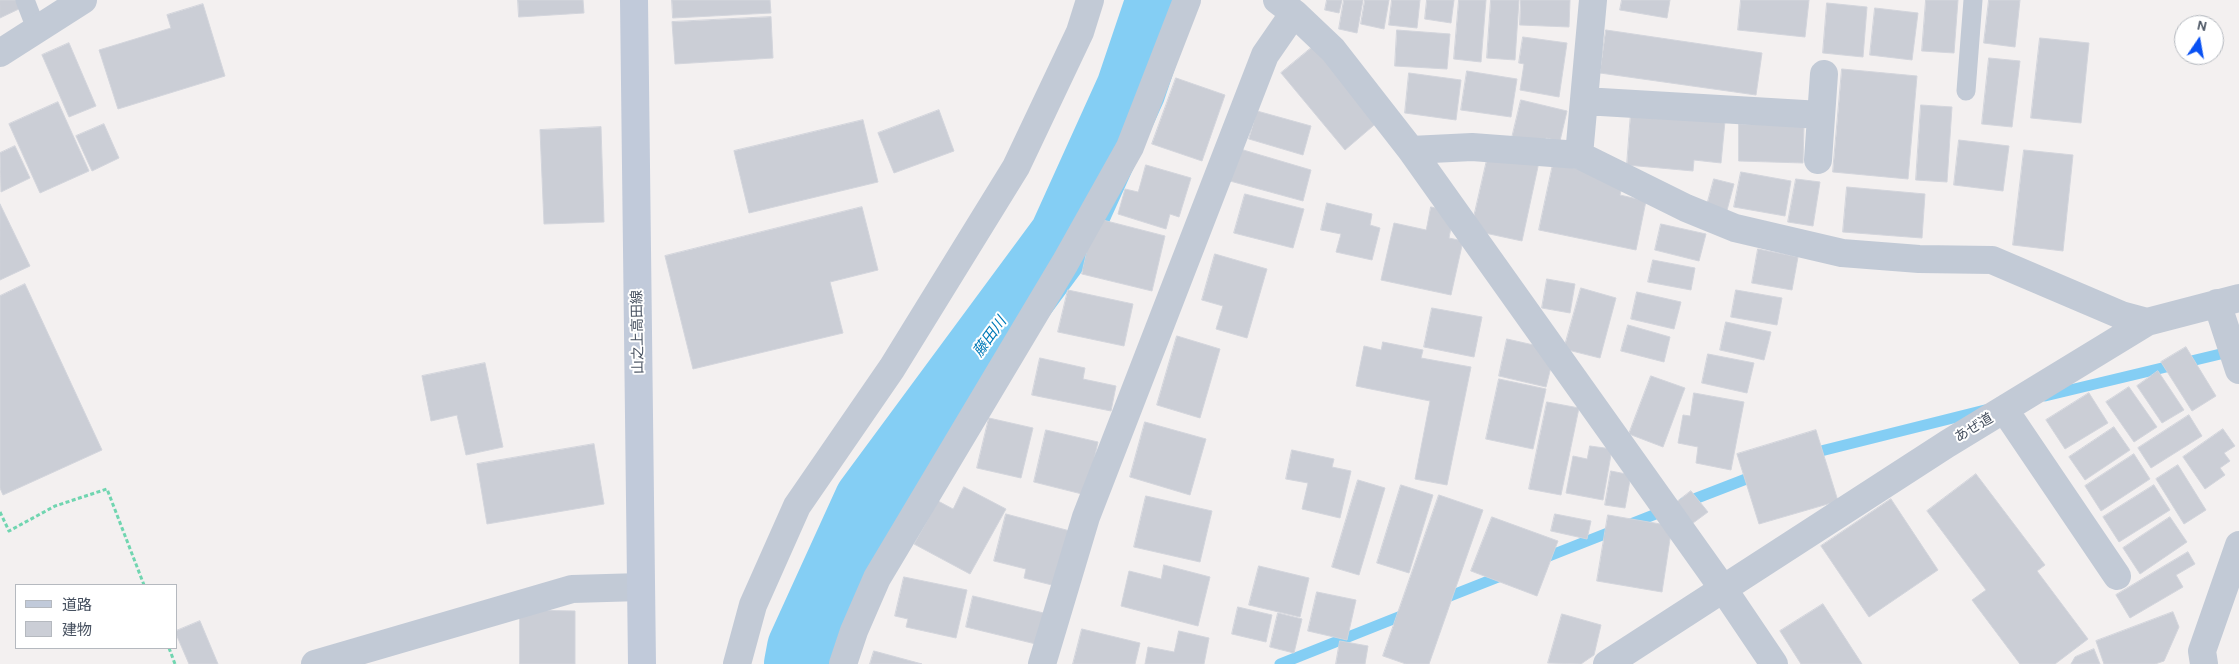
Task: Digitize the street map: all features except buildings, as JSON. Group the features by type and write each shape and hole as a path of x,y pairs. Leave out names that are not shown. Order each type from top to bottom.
{"street":[{"path":"0,53 83,0"},
{"name":"山之上高田線","path":"634,0 642,664"},
{"path":"738,664 753,605 797,506 892,368 1016,167 1080,32 1090,0"},
{"path":"843,664 854,631 877,578 1065,263 1130,147 1186,0"},
{"path":"1579,156 1593,0"},
{"path":"1042,664 1086,516 1285,6 1332,50 1412,150 1724,590 1774,664"},
{"path":"1818,160 1824,74"},
{"path":"1584,101 1821,115"},
{"path":"1412,150 1472,146 1579,156 1686,208 1735,228 1842,254 1919,259 1992,260 2121,315 2147,322"},
{"path":"2228,300 2239,370"},
{"name":"あぜ道","path":"1607,664 1947,444 2147,322 2228,300"},
{"path":"2004,409 2117,576"},
{"path":"2204,664 2202,651 2239,545"},
{"path":"316,664 572,589 641,587"}],"lane":[{"path":"25,0 36,31"},
{"path":"1966,90 1973,0"}],"path":[{"path":"0,512 9,531 55,506 107,489 144,584"},
{"path":"169,649 175,664"}],"waterway":[{"name":"藤田川","path":"799,664 802,648 869,501 1064,237 1131,89 1161,0"},
{"path":"2045,396 2233,351"},
{"path":"1809,454 1985,410"},
{"path":"1684,503 1759,474"},
{"path":"1539,560 1666,510"},
{"path":"1440,600 1506,574"},
{"path":"1280,664 1411,612"}]}
